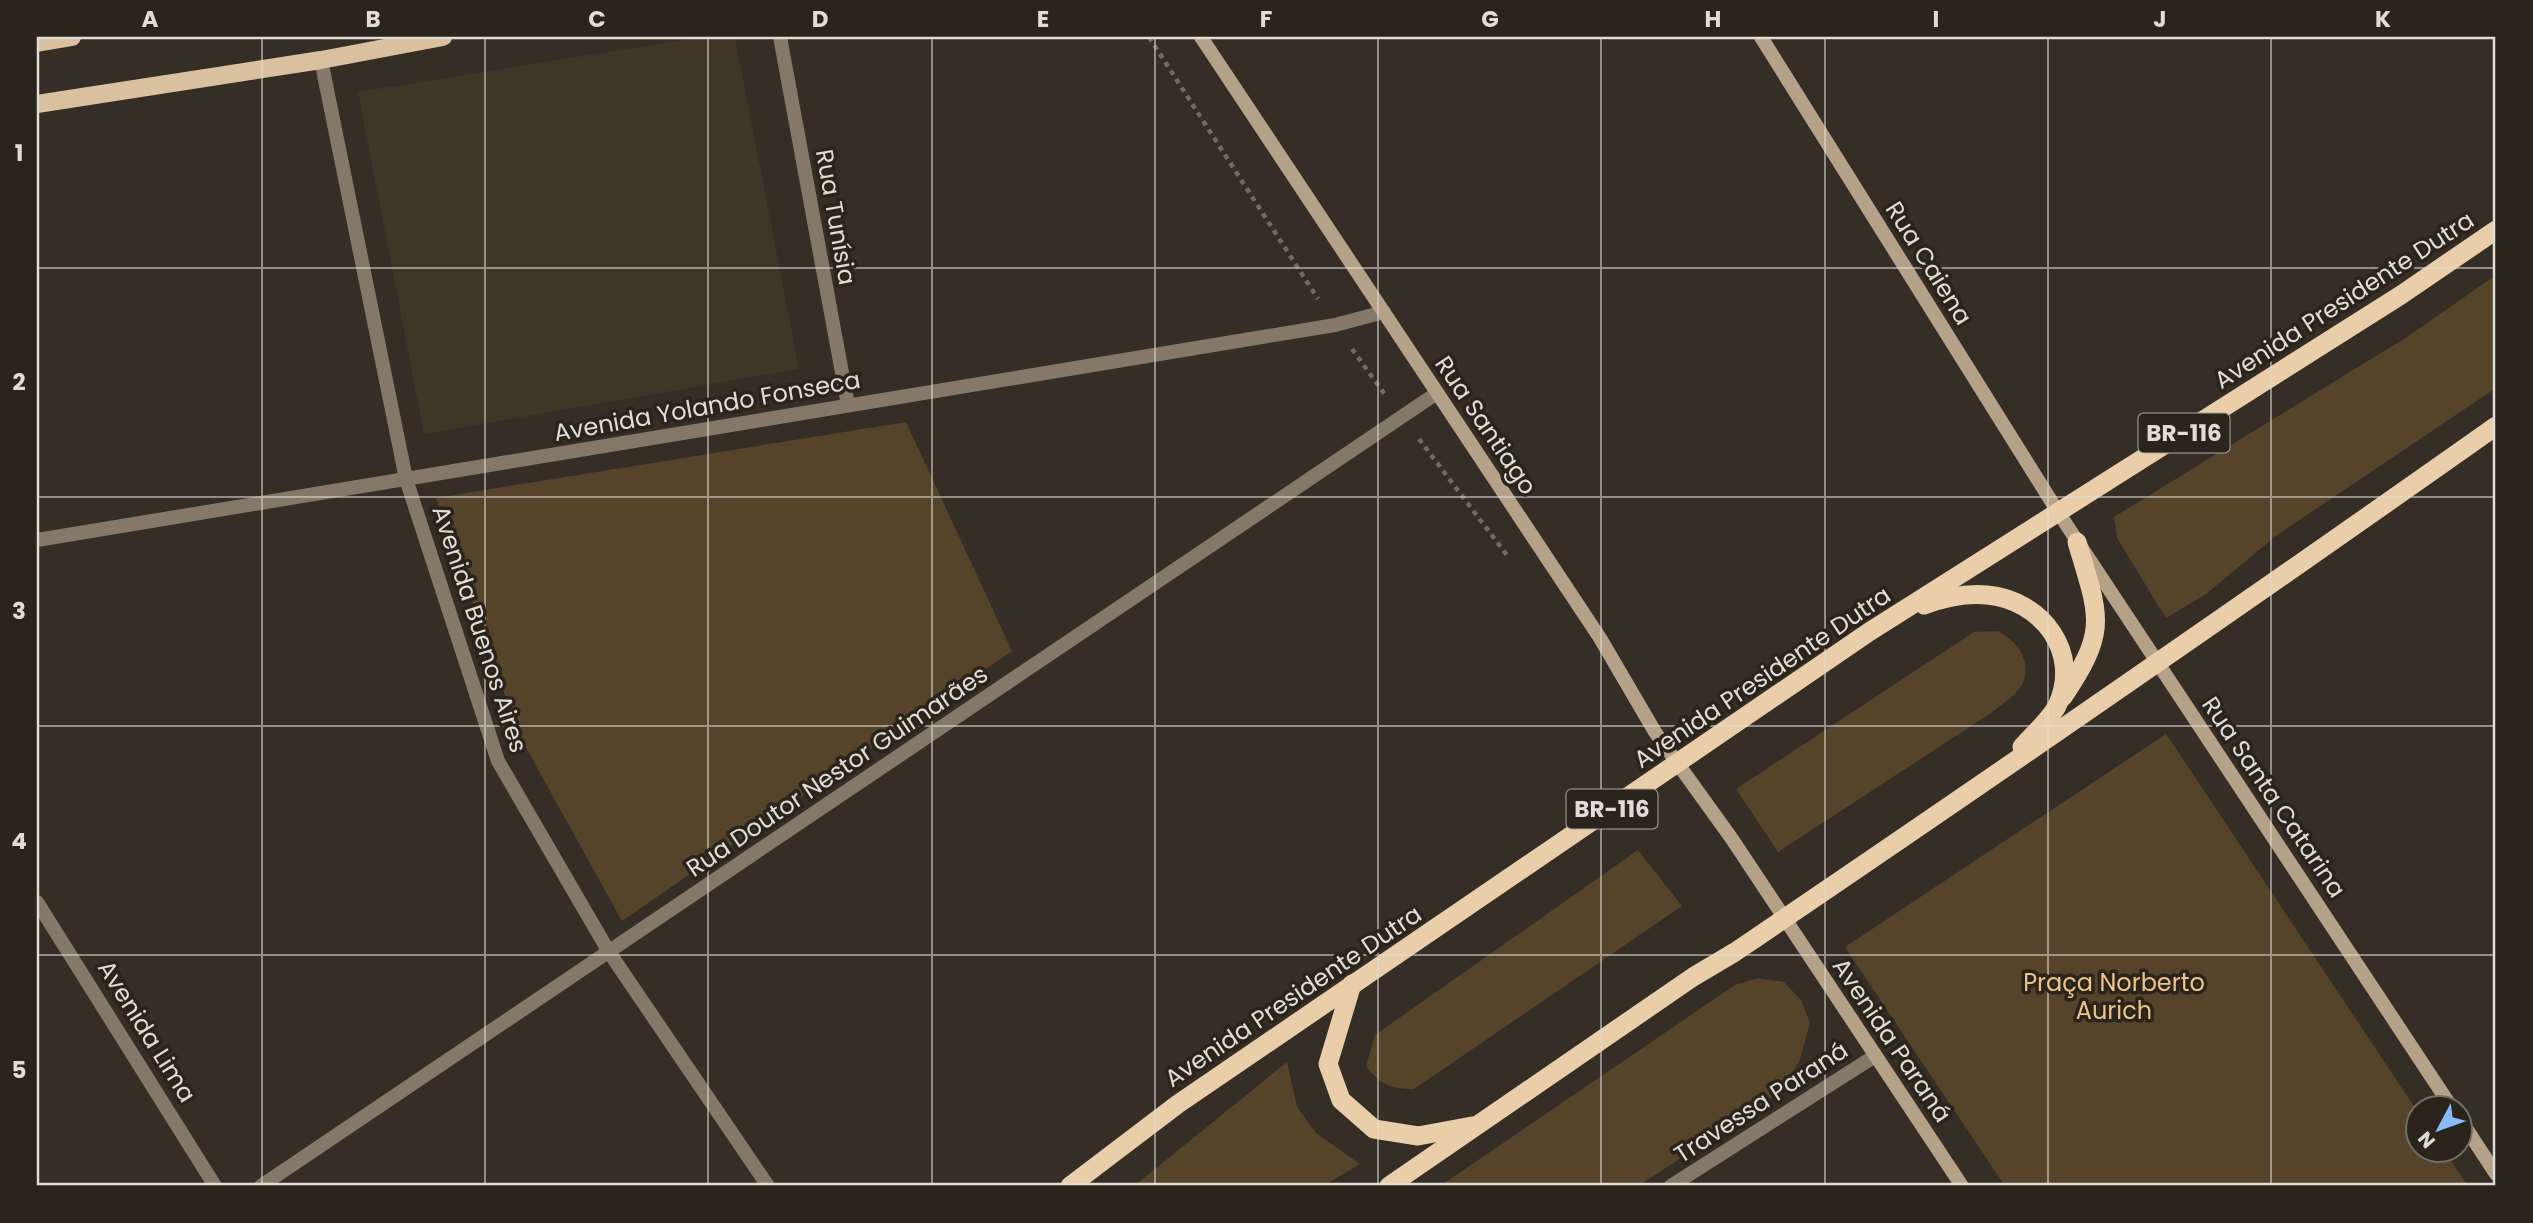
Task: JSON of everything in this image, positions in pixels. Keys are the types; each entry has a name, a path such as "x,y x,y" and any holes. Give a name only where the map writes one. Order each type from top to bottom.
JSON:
{"highway":[{"name":"Avenida Presidente Dutra","path":"1070,1186 1178,1104 1869,632 2401,295 2496,230"},
{"path":"1389,1186 2158,665 2496,426"},
{"path":"1979,784 2021,747 2056,707 2080,672 2095,639 2097,611 2077,542"},
{"path":"1869,632 1940,599 1987,595 2011,601 2047,622 2060,643 2065,663 2056,707"},
{"path":"1352,984 1328,1064 1341,1100 1374,1129 1418,1136 1480,1125"}],"main road":[{"path":"37,43 72,37"},
{"path":"37,104 321,60 443,37"},
{"name":"Rua Santiago","path":"1201,37 1600,638 1655,732 1732,839"},
{"name":"Rua Caiena","path":"1761,37 2058,512"},
{"name":"Rua Santa Catarina","path":"2058,512 2443,1094"},
{"name":"Avenida Paraná","path":"1732,839 1962,1186"},
{"path":"2474,1141 2496,1174"}],"street":[{"name":"Rua Tunísia","path":"780,37 848,405"},
{"name":"Avenida Buenos Aires","path":"321,60 406,480 498,761 609,952 768,1186"},
{"name":"Avenida Yolando Fonseca","path":"37,540 1335,325 1384,312"},
{"name":"Rua Doutor Nestor Guimarães","path":"261,1186 1437,393"},
{"name":"Avenida Lima","path":"37,902 215,1186"},
{"name":"Travessa Paraná","path":"1671,1186 1875,1056"}],"path":[{"path":"1149,37 1335,325 1511,561"}],"shaded area":[{"path":"701,37 735,37 799,369 424,434 358,92"}],"green space":[{"path":"2496,275 2496,388 2277,535 2206,594 2166,618 2117,538 2114,517 2407,337"},
{"path":"906,422 1012,651 622,921 519,735 436,498"},
{"path":"1998,631 2011,640 2021,652 2026,667 2021,687 1994,711 1778,852 1736,789 1974,632"},
{"name":"Praça Norberto Aurich","path":"2166,734 2406,1094 2404,1164 2453,1164 2468,1186 2005,1186 1845,947"},
{"path":"1638,850 1682,906 1414,1089 1387,1085 1366,1066 1375,1035"},
{"path":"1758,978 1784,982 1801,1000 1810,1023 1800,1059 1786,1086 1758,1108 1638,1186 1440,1186 1735,985"},
{"path":"1287,1062 1297,1107 1316,1133 1360,1164 1323,1186 1134,1186"}]}
